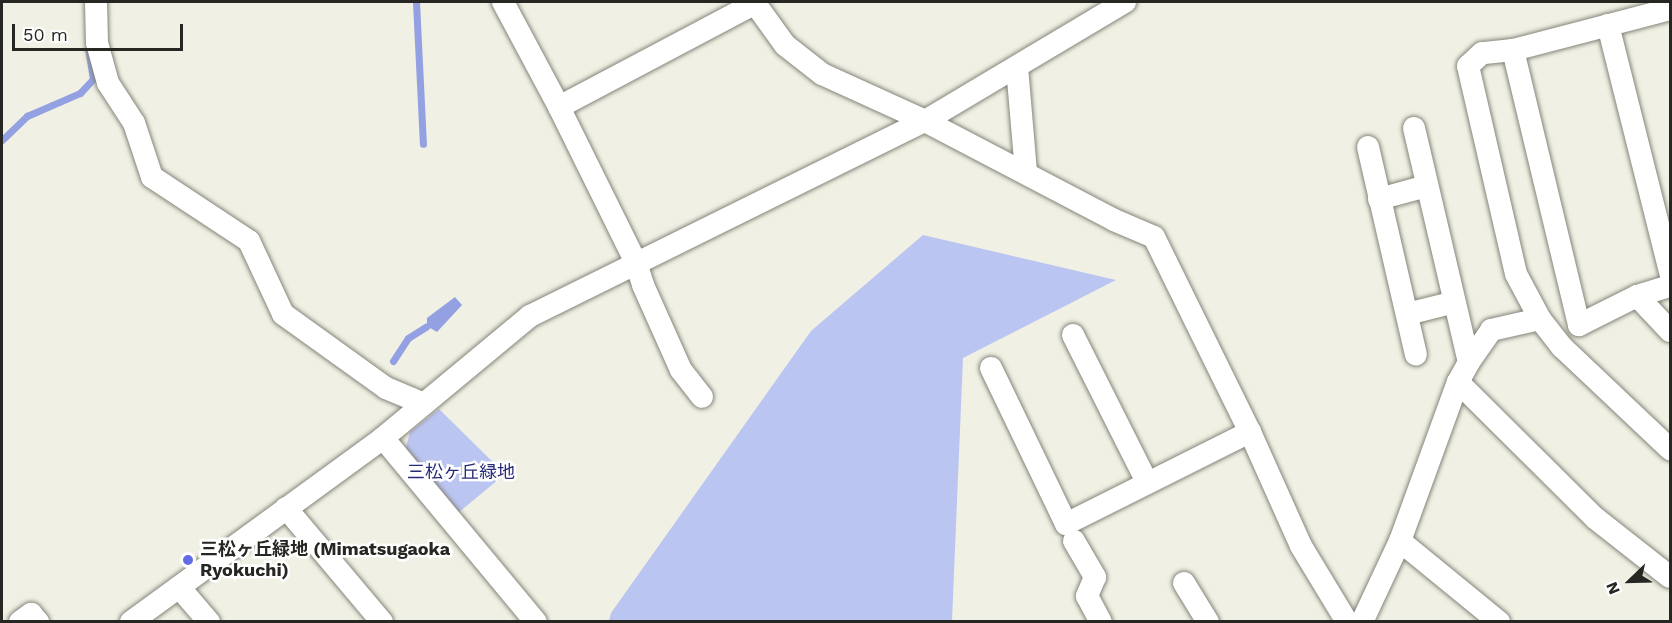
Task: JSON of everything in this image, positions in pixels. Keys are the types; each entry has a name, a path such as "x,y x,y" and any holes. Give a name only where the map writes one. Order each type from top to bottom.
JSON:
{"street":[{"path":"96,2 97,43 108,83 134,123 152,177 249,241 283,314 386,388 424,404"},
{"path":"503,2 559,107 636,263 643,285 681,370 702,397"},
{"path":"559,107 755,2 785,45 822,74 925,122 1114,220 1154,237 1250,432 1301,546 1347,621"},
{"path":"131,621 383,438 530,315 925,122 1125,2"},
{"path":"1671,9 1513,50 1482,53 1468,66 1516,274 1540,319 1562,346 1671,448"},
{"path":"1608,25 1671,272"},
{"path":"1513,50 1579,326"},
{"path":"1017,68 1026,173"},
{"path":"1414,128 1469,362"},
{"path":"1368,147 1416,355"},
{"path":"1379,200 1427,186"},
{"path":"1562,346 1579,326 1637,296 1671,286"},
{"path":"1637,296 1671,331"},
{"path":"1407,314 1455,302"},
{"path":"1362,621 1400,541 1458,382 1469,362 1491,330 1540,319"},
{"path":"1074,335 1147,482"},
{"path":"991,368 1066,524 1250,432"},
{"path":"1458,382 1595,518 1671,577"},
{"path":"383,438 536,621"},
{"path":"286,508 382,621"},
{"path":"1074,541 1095,577 1087,596 1101,621"},
{"path":"1400,541 1499,621"},
{"path":"1184,583 1208,621"},
{"path":"179,587 208,621"},
{"path":"20,621 31,614 38,621"}],"green space":[{"path":"923,235 1116,280 963,358 952,621 609,621 611,613 811,331"},
{"name":"三松ヶ丘緑地","path":"439,409 505,474 458,513 407,453 406,447 410,432"}],"shaded area":[{"path":"455,297 462,305 437,332 427,326 427,318"}],"waterway":[{"path":"416,2 423,144"},
{"path":"2,140 27,116 80,93 93,79 88,49"},
{"path":"393,361 408,338 427,326"}],"place":[{"name":"三松ヶ丘緑地 (Mimatsugaoka Ryokuchi)","path":"188,560"}]}
